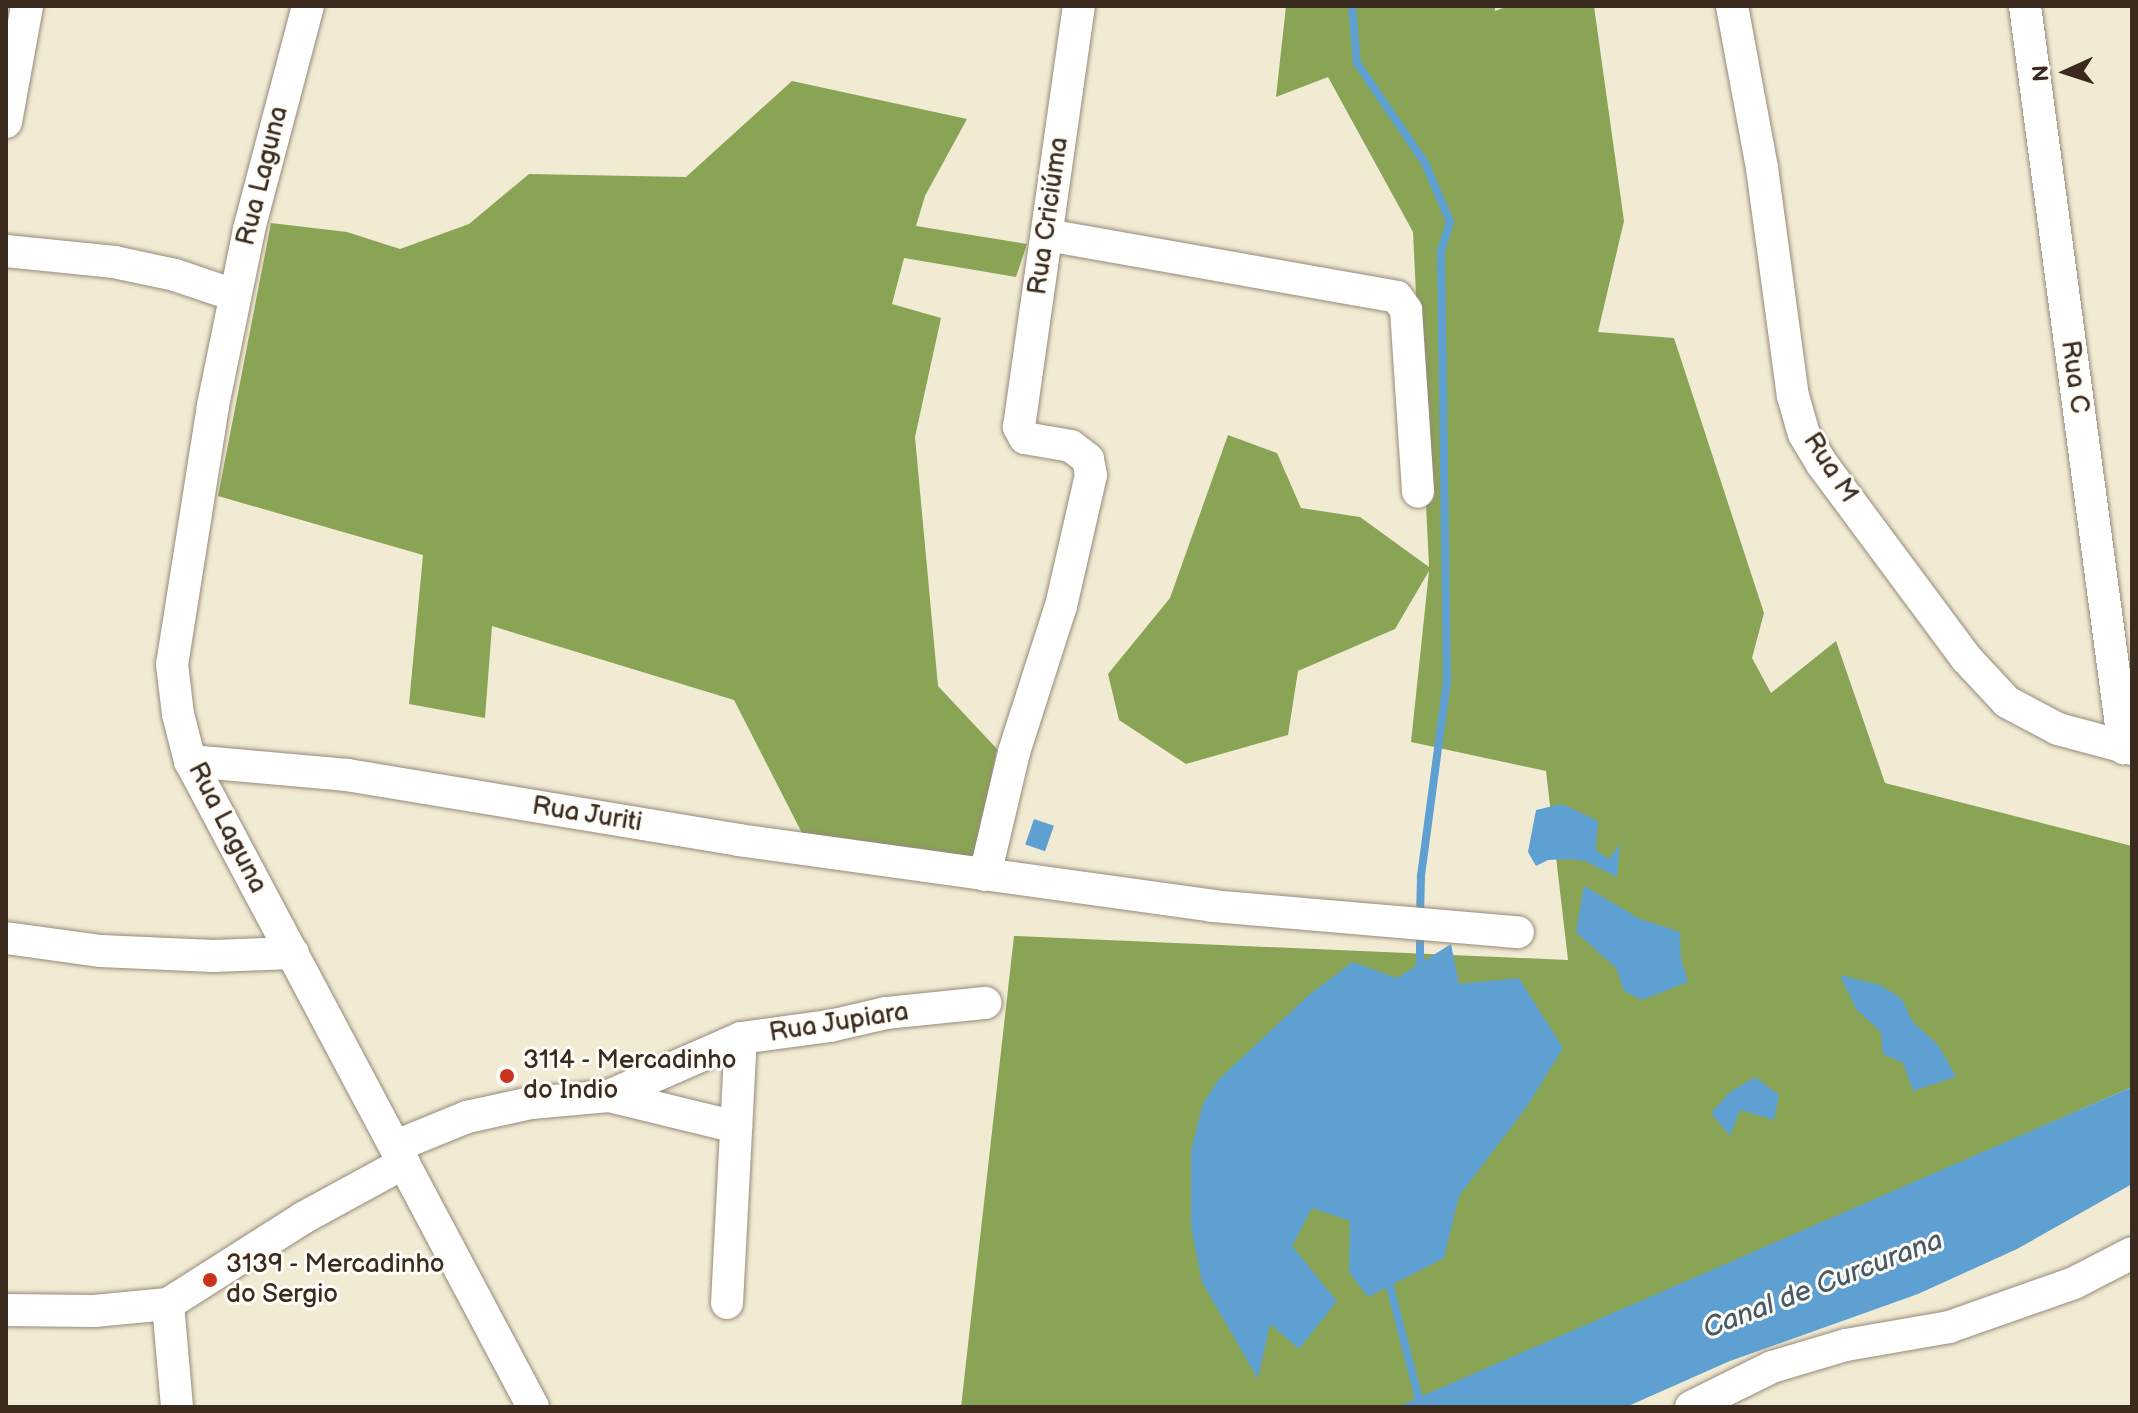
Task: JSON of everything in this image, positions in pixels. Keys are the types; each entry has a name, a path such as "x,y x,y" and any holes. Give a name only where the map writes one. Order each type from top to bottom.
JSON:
{"street":[{"path":"6,122 27,6"},
{"name":"Rua Laguna","path":"308,6 234,295 172,664 178,714 190,761 533,1407"},
{"name":"Rua Criciúma","path":"985,875 1014,752 1061,606 1091,475 1088,459 1071,446 1025,438 1019,427 1079,6"},
{"name":"Rua M","path":"1732,6 1762,168 1793,396 1804,434 1822,464 1966,658 2007,702 2058,729 2128,748"},
{"name":"Rua C","path":"2025,6 2128,748"},
{"path":"1047,235 1397,297 1406,310 1418,492"},
{"path":"6,251 114,262 175,275 234,295"},
{"name":"Rua Juriti","path":"190,761 347,775 445,794 1212,906 1454,924 1518,932"},
{"path":"6,938 101,951 213,956 293,953"},
{"name":"Rua Jupiara","path":"6,1310 94,1311 168,1304 400,1154 467,1117 531,1103 609,1096 741,1038 799,1032 886,1013 985,1003"},
{"path":"727,1303 741,1038"},
{"name":"Rua Jupiara","path":"609,1096 736,1127"},
{"path":"1691,1407 1772,1367 1846,1345 1949,1327 2074,1283 2130,1259"},
{"path":"168,1304 177,1407"}],"green space":[{"path":"1286,6 1495,6 1495,11 1508,6 1594,6 1624,221 1598,332 1674,338 1764,613 1752,658 1771,693 1836,641 1885,783 2132,846 2132,1087 1405,1407 961,1407 1014,936 1568,960 1546,771 1411,742 1429,571 1395,629 1298,671 1288,735 1186,764 1119,720 1108,674 1170,598 1228,435 1277,453 1301,508 1360,517 1429,567 1413,232 1328,77 1276,97"},
{"path":"792,81 967,119 925,196 916,226 1027,244 1016,277 904,258 892,304 941,318 915,437 938,686 997,749 974,859 803,835 734,700 492,626 485,718 409,704 423,555 218,496 271,223 347,232 400,249 469,224 529,174 686,177"}],"water":[{"path":"1562,804 1598,821 1596,850 1609,859 1620,844 1617,877 1585,861 1548,860 1536,866 1528,852 1536,810"},
{"path":"1034,819 1054,826 1045,851 1025,845"},
{"path":"1584,886 1640,919 1680,932 1681,959 1688,982 1642,1000 1624,991 1616,968 1576,932"},
{"path":"1451,944 1459,984 1519,978 1563,1048 1528,1105 1459,1196 1444,1258 1368,1297 1349,1272 1350,1221 1312,1208 1292,1246 1337,1301 1299,1349 1270,1324 1258,1379 1202,1282 1191,1227 1191,1151 1203,1104 1219,1079 1310,994 1353,962 1397,978"},
{"path":"1840,975 1880,985 1902,999 1912,1021 1939,1046 1956,1077 1913,1091 1903,1063 1883,1054 1881,1032 1856,1009"},
{"path":"1755,1077 1779,1095 1774,1120 1740,1110 1730,1136 1711,1113 1730,1092"},
{"name":"Canal de Curcurana","path":"2132,1087 2132,1184 2017,1249 1918,1294 1730,1361 1626,1407 1397,1407"}],"waterway":[{"path":"1352,6 1357,63 1425,163 1450,222 1441,252 1447,681 1421,876 1420,916"},
{"path":"1420,929 1420,972"},
{"path":"1388,1279 1421,1407"}],"place":[{"name":"3114 - Mercadinho do Indio","path":"507,1076"},
{"name":"3139 - Mercadinho do Sergio","path":"210,1280"}]}
